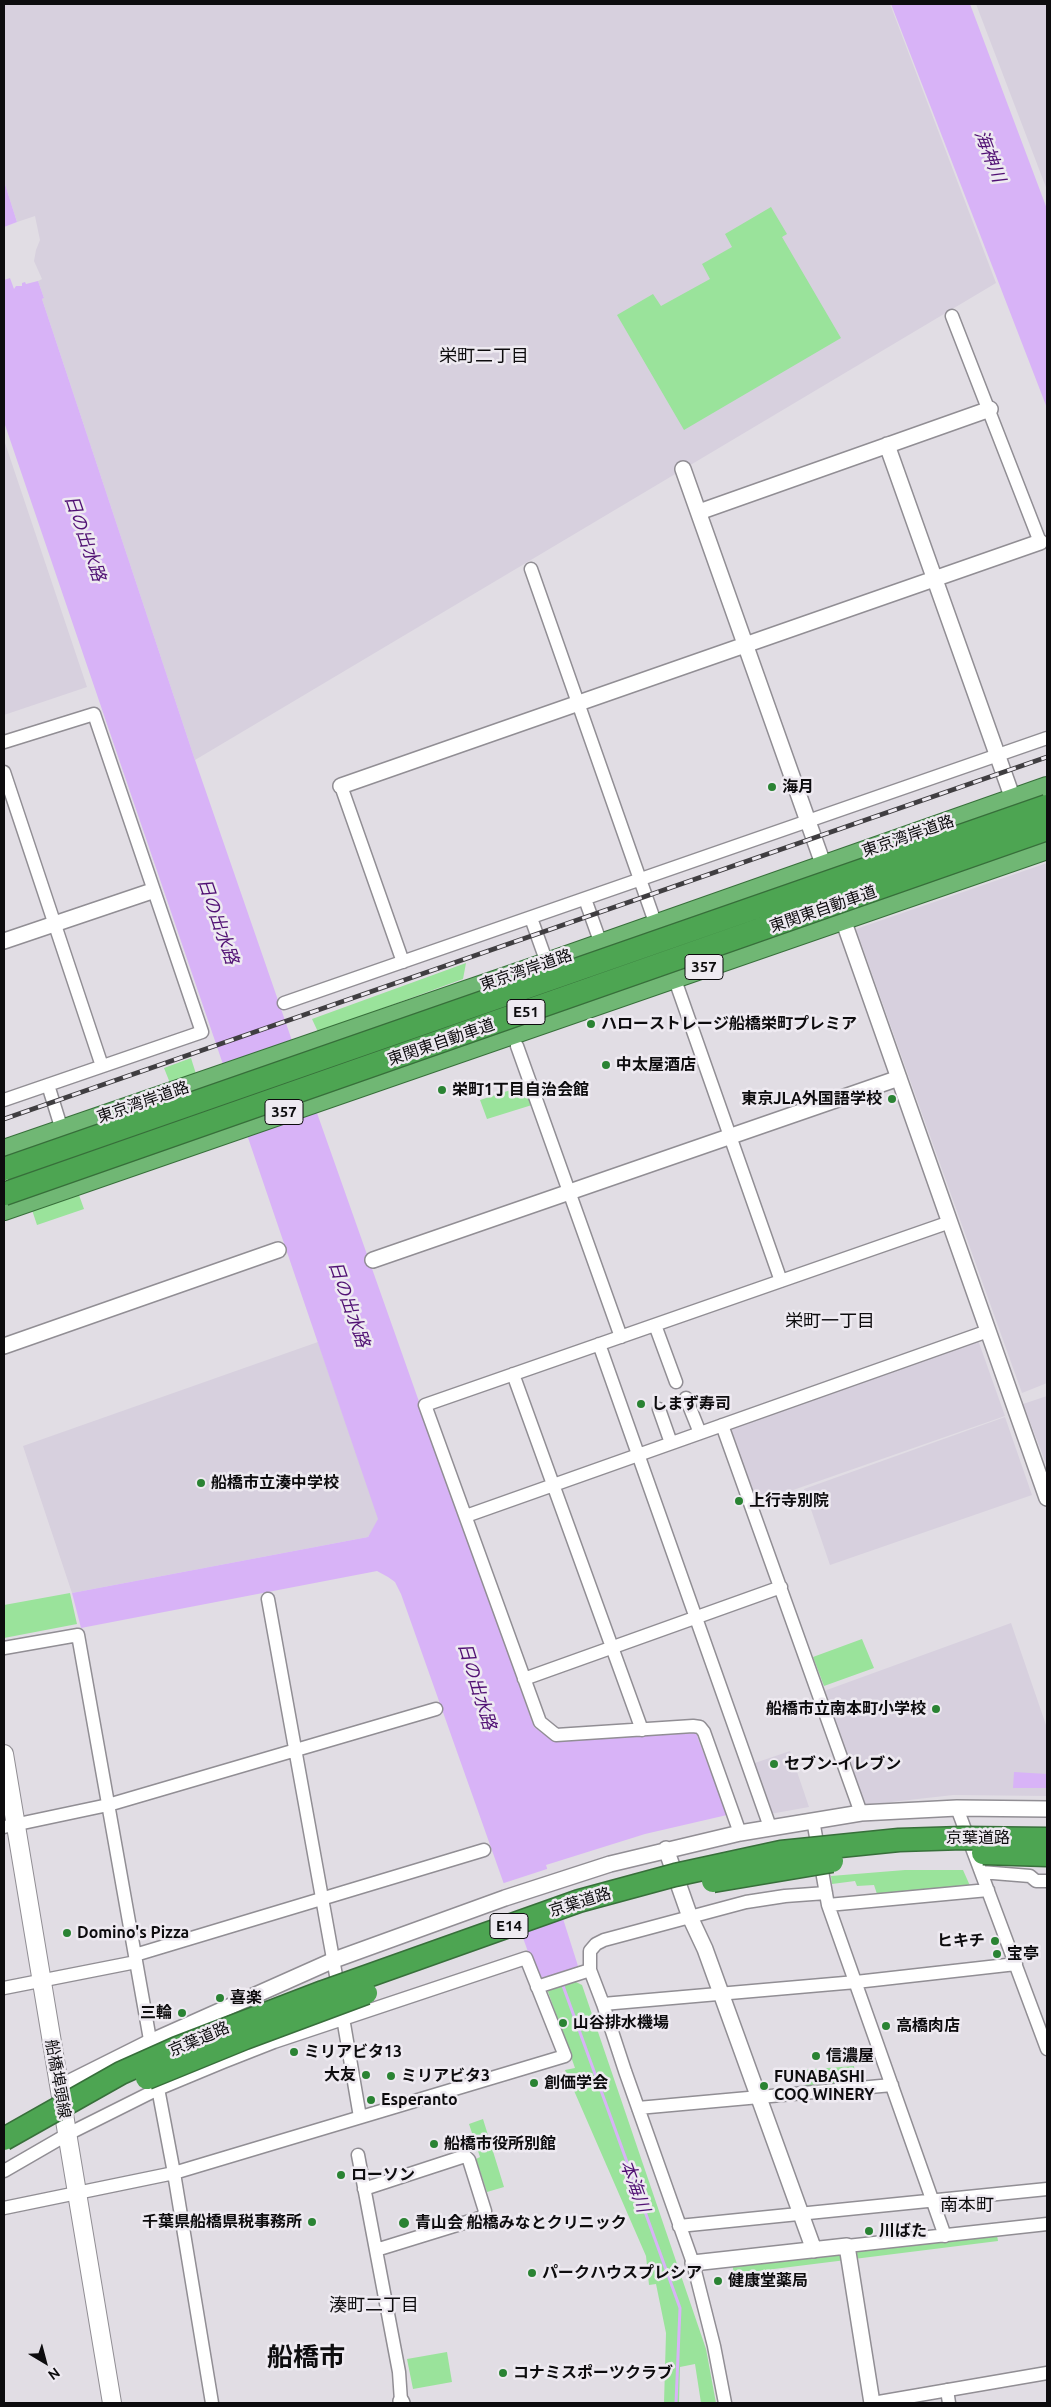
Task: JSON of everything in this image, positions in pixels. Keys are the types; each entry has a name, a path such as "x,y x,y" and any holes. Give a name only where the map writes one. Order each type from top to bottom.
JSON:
{"highway":[{"name":"東京湾岸道路","path":"4,1150 547,963 1047,787"},
{"name":"東関東自動車道","path":"4,1168 1047,806"},
{"name":"東関東自動車道","path":"4,1194 1047,830"},
{"path":"824,866 845,881 856,881 952,848 960,851 968,861 1002,855 1020,858"},
{"name":"357","path":"4,1210 1047,849"},
{"path":"677,917 684,920 745,902 769,916 815,899 821,899 830,904 843,919"},
{"name":"京葉道路","path":"4,2139 121,2074 177,2048 323,1992 579,1901 692,1870 781,1852 899,1840 963,1838 1047,1839"},
{"name":"京葉道路","path":"4,2154 122,2090 160,2072 355,1997 584,1915 722,1878 828,1861 963,1852 1047,1855"}],"main road":[{"name":"船橋埠頭線","path":"4,1754 10,1826 42,1981 112,2403"}],"street":[{"path":"403,962 341,786 1040,542 990,409 952,316"},
{"path":"698,512 990,409"},
{"path":"887,445 933,580 1012,799"},
{"path":"683,469 747,645 1047,1498"},
{"path":"531,569 656,925"},
{"path":"4,742 94,714 152,891 202,1032 4,1100"},
{"path":"284,1003 1047,738"},
{"path":"4,772 102,1066"},
{"path":"4,941 152,891"},
{"path":"585,899 601,944"},
{"path":"531,918 547,963"},
{"path":"674,977 781,1281"},
{"path":"518,1046 568,1192 621,1336"},
{"path":"373,1260 899,1078"},
{"path":"48,1085 62,1130"},
{"path":"740,1833 704,1732 700,1728 693,1726 556,1735 540,1722 425,1405 950,1222"},
{"path":"4,1346 278,1250"},
{"path":"654,1325 676,1382"},
{"path":"466,1516 988,1331"},
{"path":"599,1344 770,1827"},
{"path":"513,1374 642,1730"},
{"path":"686,1398 700,1432"},
{"path":"659,1409 671,1443"},
{"path":"722,1425 861,1813"},
{"path":"524,1679 781,1588"},
{"path":"268,1599 334,1960 360,2117"},
{"path":"4,1648 78,1635 174,2172 212,2403"},
{"path":"10,1826 108,1805 436,1709"},
{"path":"957,1808 1047,2049"},
{"path":"60,2087 150,2042 334,1960 556,1880 666,1849 770,1827 861,1813 957,1808 1047,1810"},
{"path":"813,1820 827,1899 945,2236"},
{"path":"666,1849 690,1917 705,1949 814,2250"},
{"path":"4,1988 42,1981 135,1958 484,1850"},
{"path":"981,1872 1030,1876 1036,1881 1047,1881"},
{"path":"725,2403 714,2346 692,2264 590,1970 590,1951 596,1944 604,1940 746,1902 785,1896 827,1899 988,1890"},
{"path":"4,2171 68,2134 158,2089 274,2042 526,1958 565,2056 174,2172 4,2208"},
{"path":"603,2004 720,1992 856,1982 1016,1964"},
{"path":"537,1987 590,1970"},
{"path":"638,2108 892,2084"},
{"path":"358,2155 399,2372 402,2402"},
{"path":"364,2189 465,2156 469,2160 485,2211 483,2217 376,2250"},
{"path":"679,2226 1047,2188"},
{"path":"692,2264 1047,2224"},
{"path":"848,2246 873,2403 948,2397 1047,2373"}],"shaded area":[{"path":"4,4 890,4 996,283 195,760 42,299 44,298 38,281 42,279 34,261 40,240 35,216 17,222 4,181"},
{"path":"976,4 1047,4 1047,190"},
{"path":"4,440 87,687 4,715"},
{"path":"1047,863 1047,1383 1022,1393 856,929"},
{"path":"978,1340 1005,1416 756,1503 730,1428"},
{"name":"船橋市立湊中学校","path":"318,1342 379,1519 368,1537 72,1593 23,1446"},
{"path":"1047,1396 1047,1466 1023,1404"},
{"path":"1005,1417 1032,1495 830,1565 804,1489"},
{"name":"船橋市立南本町小学校","path":"1011,1623 1047,1728 1047,1796 953,1795 865,1805 824,1691"},
{"path":"790,1751 809,1807 770,1814 752,1764"}],"green space":[{"path":"771,207 787,234 782,237 841,338 684,430 617,315 653,294 661,306 710,279 702,264 732,247 725,234"},
{"path":"466,963 463,979 318,1032 312,1019"},
{"path":"191,1058 196,1074 170,1083 164,1068"},
{"path":"526,1085 532,1105 487,1119 480,1100"},
{"path":"79,1195 84,1209 37,1225 32,1210"},
{"path":"70,1593 77,1624 4,1638 4,1605"},
{"path":"862,1639 874,1668 824,1686 813,1657"},
{"path":"905,1870 963,1870 971,1888 878,1897 874,1885 857,1886 855,1881 832,1884 831,1876"},
{"path":"574,1981 582,1985 706,2349 716,2403 701,2403 695,2364 680,2367 679,2403 664,2403 666,2333 656,2284 649,2285 646,2256 565,2070 575,2068 547,1989"},
{"path":"854,2066 855,2083 806,2086 801,2070"},
{"path":"483,2119 504,2187 487,2192 476,2159 480,2157 469,2124"},
{"path":"997,2235 998,2241 734,2274 732,2263"},
{"path":"447,2352 452,2382 413,2389 407,2359"}],"water":[{"name":"海神川","path":"891,4 970,4 1047,209 1047,408"},
{"path":"4,181 17,222 4,227"},
{"name":"日の出水路","path":"10,278 14,289 16,286 22,286 22,283 25,282 26,284 38,281 44,298 42,299 195,760 317,1113 534,1727 554,1741 696,1733 727,1815 645,1834 546,1865 578,1966 538,1980 401,1594 395,1582 377,1571 81,1628 72,1593 368,1537 378,1519 4,422 4,280"},
{"path":"1014,1772 1047,1774 1047,1788 1013,1788"}],"pier":[{"path":"550,1868 559,1898 512,1913 501,1884"}],"waterway":[{"name":"本海川","path":"562,1983 680,2308 676,2403"}],"railway":[{"path":"4,1119 1047,757"}],"place":[{"name":"海月","path":"772,787"},
{"name":"ハローストレージ船橋栄町プレミア","path":"591,1024"},
{"name":"中太屋酒店","path":"606,1065"},
{"name":"栄町1丁目自治会館","path":"442,1090"},
{"name":"東京JLA外国語学校","path":"892,1099"},
{"name":"しまず寿司","path":"641,1404"},
{"name":"船橋市立湊中学校","path":"201,1483"},
{"name":"上行寺別院","path":"739,1501"},
{"name":"船橋市立南本町小学校","path":"936,1709"},
{"name":"セブン-イレブン","path":"774,1764"},
{"name":"Domino's Pizza","path":"67,1933"},
{"name":"ヒキチ","path":"995,1941"},
{"name":"宝亭","path":"997,1954"},
{"name":"喜楽","path":"220,1998"},
{"name":"三輪","path":"182,2013"},
{"name":"山谷排水機場","path":"563,2023"},
{"name":"高橋肉店","path":"886,2026"},
{"name":"ミリアビタ13","path":"294,2052"},
{"name":"信濃屋","path":"816,2056"},
{"name":"大友","path":"366,2075"},
{"name":"ミリアビタ3","path":"391,2076"},
{"name":"創価学会","path":"534,2083"},
{"name":"FUNABASHI COQ WINERY","path":"764,2086"},
{"name":"Esperanto","path":"371,2100"},
{"name":"船橋市役所別館","path":"434,2144"},
{"name":"ローソン","path":"341,2175"},
{"name":"千葉県船橋県税事務所","path":"312,2222"},
{"name":"青山会 船橋みなとクリニック","path":"404,2223"},
{"name":"川ばた","path":"869,2231"},
{"name":"パークハウスプレシア","path":"532,2273"},
{"name":"健康堂薬局","path":"718,2281"},
{"name":"コナミスポーツクラブ","path":"503,2373"}],"district":[{"name":"栄町二丁目","path":"484,356"},
{"name":"栄町一丁目","path":"830,1321"},
{"name":"南本町","path":"967,2205"},
{"name":"湊町二丁目","path":"374,2305"},
{"name":"船橋市","path":"306,2357"}]}
